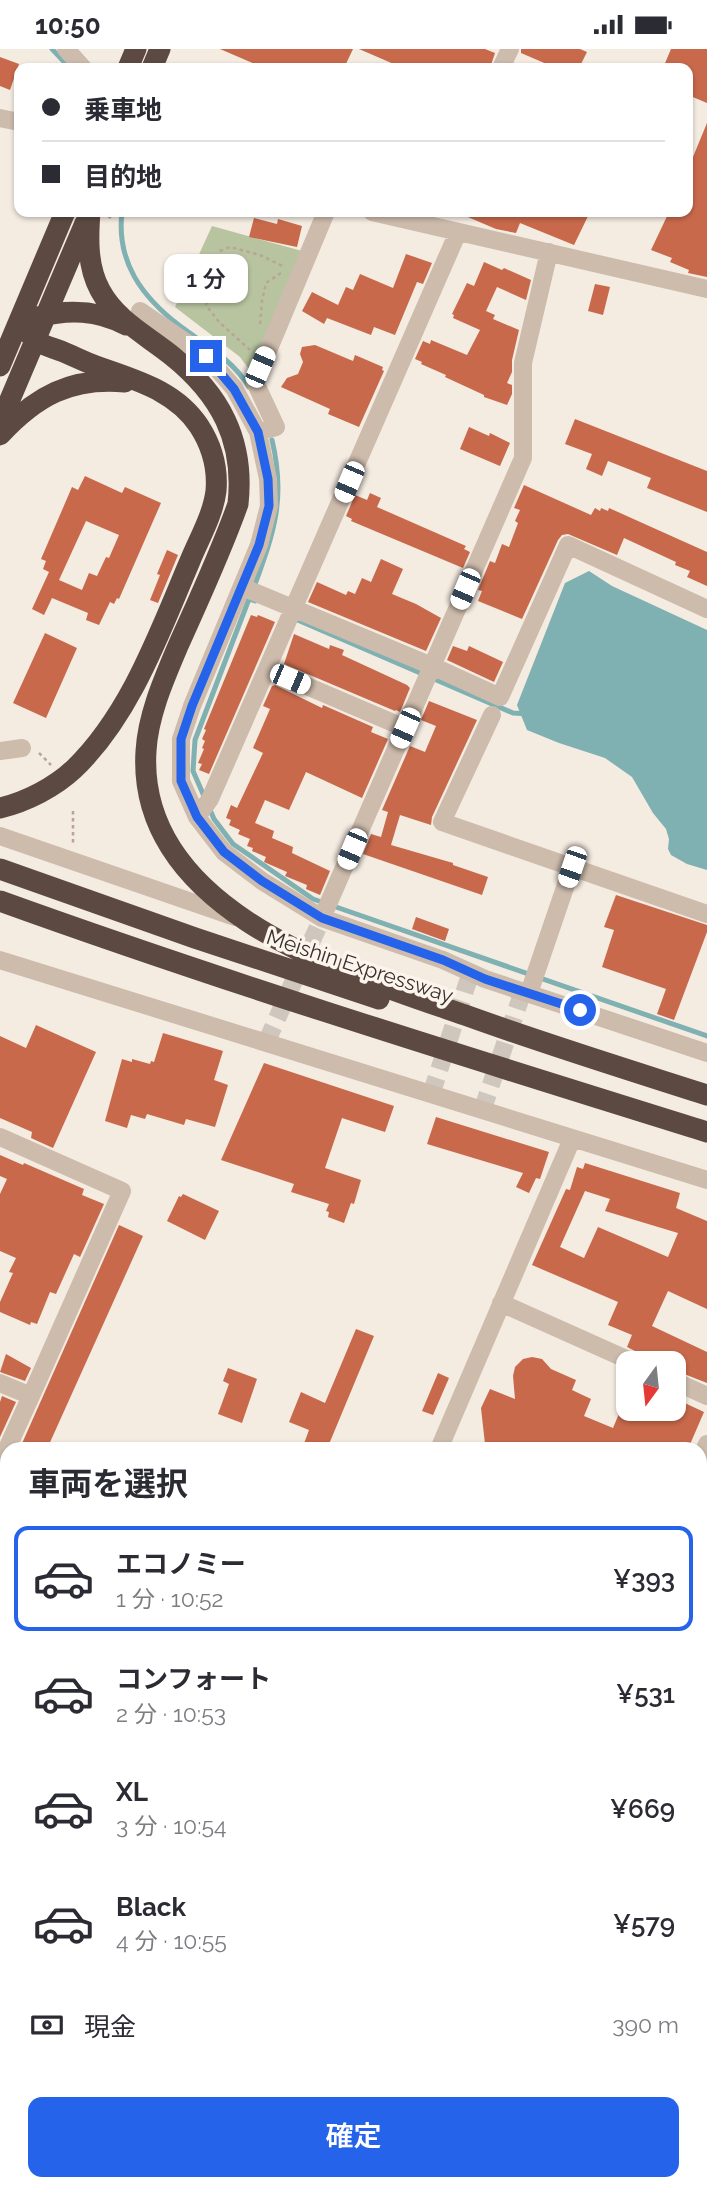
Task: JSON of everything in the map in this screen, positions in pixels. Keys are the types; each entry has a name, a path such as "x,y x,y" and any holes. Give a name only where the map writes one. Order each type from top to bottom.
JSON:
{"highway":[{"path":"0,366 63,217"},
{"path":"0,423 88,217"},
{"path":"90,217 89,250 92,270 99,288 115,310 191,372 209,392 232,436 239,459 238,504 231,525 170,664 149,725 145,774 158,825 169,847 229,908 257,927 317,960 419,999 707,1095"},
{"path":"19,321 70,311 99,314 139,332"},
{"path":"0,808 32,797 73,770 113,721 147,657 208,516 217,478 215,460 208,443 198,425 174,399 36,341 19,321"},
{"path":"0,435 33,404 70,386 108,381 158,390"},
{"name":"Meishin Expressway","path":"0,869 195,938 707,1103"},
{"path":"0,901 390,1033 707,1132"},
{"path":"0,908 95,935"}],"street":[{"path":"65,49 78,63"},
{"path":"258,432 276,427 255,381 324,217"},
{"path":"418,217 436,219 458,232 707,289"},
{"path":"203,808 267,669 458,232"},
{"path":"326,909 523,458 523,363 549,252"},
{"path":"140,311 206,356 234,389 258,432 268,479 269,506 249,589 192,706 181,739 181,781 203,808 224,852 262,881 485,979 533,982 707,1053"},
{"path":"249,589 291,614 429,673 500,697 568,545 707,609"},
{"path":"267,669 405,728"},
{"path":"492,715 442,822 707,914"},
{"path":"0,751 22,748"},
{"path":"0,836 210,908 257,927"},
{"path":"533,982 572,867"},
{"path":"0,960 707,1180"},
{"path":"0,1137 122,1191 10,1442"},
{"path":"442,1442 572,1139"},
{"path":"501,1303 616,1354"},
{"path":"0,1383 31,1396"},
{"path":"686,1386 707,1396"}],"path":[{"path":"250,350 219,322 206,305 215,282 220,251 230,247 260,255 289,269"},
{"path":"22,748 38,752 54,768"},
{"path":"72,811 73,853"}],"green space":[{"path":"212,226 302,251 251,372 240,357 175,307"}],"water":[{"path":"589,571 612,586 707,630 707,870 687,864 671,855 666,829 653,813 632,777 605,758 527,730 517,705 565,583"}],"building":[{"path":"220,49 353,49 346,63 252,63"},
{"path":"359,49 485,49 495,53 492,63 391,63"},
{"path":"521,49 580,49 587,52 582,63 544,63 521,53"},
{"path":"671,49 707,49 707,103 693,97 693,63 665,63"},
{"path":"0,57 16,63 14,63 14,78 10,90 0,86"},
{"path":"707,123 707,277 688,273 689,270 670,262 672,258 651,250 667,217 693,217 693,157"},
{"path":"468,217 588,217 574,245 520,223 516,233 496,229"},
{"path":"254,218 277,224 278,219 302,226 297,247 249,237"},
{"path":"406,254 432,263 423,284 417,282 395,335 374,327 371,335 327,318 324,324 302,311 312,292 338,305 346,287 353,290 360,274 393,288"},
{"path":"484,262 531,280 526,300 497,287 486,311 495,315 493,319 519,330 512,372 507,383 512,385 512,394 507,405 484,397 415,359 423,341 430,344 431,340 467,355 480,330 453,318 452,314 467,283 474,286"},
{"path":"595,284 610,287 603,315 588,311"},
{"path":"315,345 353,361 355,355 383,367 384,371 359,427 328,414 330,409 281,387 287,378 298,374 303,362 300,354 302,347"},
{"path":"575,419 707,471 707,512 647,488 651,478 608,461 602,476 586,469 592,454 565,444"},
{"path":"469,427 510,443 500,466 460,449"},
{"path":"85,476 122,493 125,487 161,503 119,599 117,598 114,604 110,602 99,625 86,620 88,613 52,598 44,615 32,609 49,572 43,569 46,561 41,559 72,487 78,490","holes":["86,521 119,535 97,576 89,573 82,590 59,580"]},
{"path":"524,485 591,515 595,508 608,511 609,508 707,552 707,586 687,577 690,571 675,565 676,562 624,538 617,555 568,534 562,535 558,540 522,619 478,601 482,591 478,590 490,561 495,563 502,544 509,547 520,510 514,508"},
{"path":"370,493 381,498 377,507 466,546 464,549 470,552 463,568 351,521 352,519 346,516 355,495 367,500"},
{"path":"167,550 178,555 158,603 150,600"},
{"path":"381,559 403,569 392,594 441,618 426,651 308,602 317,582 346,595 348,591 355,594 362,578 371,582"},
{"path":"251,615 275,622 209,774 199,770 202,764 198,763 204,749 204,729"},
{"path":"45,633 77,648 46,718 13,703"},
{"path":"294,634 329,649 330,645 344,650 342,655 407,685 410,688 400,712 284,664"},
{"path":"453,646 467,651 469,646 503,662 494,682 447,660"},
{"path":"275,685 322,708 323,705 373,727 371,732 388,739 362,798 306,772 289,810 265,800 255,823 274,831 272,838 293,847 292,853 330,871 320,895 306,889 307,885 285,876 287,872 264,862 266,857 252,851 253,848 247,846 250,839 238,834 240,830 229,825 231,820 226,818 231,805 237,808 263,753 253,748 270,709 263,706 272,686"},
{"path":"429,701 477,720 432,817 431,825 400,815 391,845 453,863 488,877 482,895 363,854 371,834 381,837 388,812 382,810 410,746 425,752 436,726 421,720"},
{"path":"616,895 707,925 707,932 674,1020 657,1014 666,989 602,967 614,930 604,927"},
{"path":"416,917 449,929 445,941 412,929"},
{"path":"36,1025 96,1052 53,1148 31,1138 32,1132 0,1118 0,1036 26,1048"},
{"path":"163,1033 223,1051 214,1080 228,1085 215,1127 186,1119 184,1125 147,1114 145,1119 131,1115 127,1128 105,1121 122,1059 150,1064 151,1061 154,1062"},
{"path":"264,1063 394,1106 385,1132 342,1118 325,1168 361,1180 354,1204 351,1203 344,1223 328,1217 329,1212 326,1211 329,1204 291,1192 294,1184 221,1160"},
{"path":"436,1117 549,1152 540,1179 536,1178 529,1193 516,1187 523,1173 427,1144"},
{"path":"0,1155 84,1189 82,1195 104,1204 80,1257 74,1254 56,1294 50,1292 37,1324 31,1322 30,1325 0,1312 0,1302 13,1273 9,1272 16,1258 0,1251 0,1194 7,1179 0,1176"},
{"path":"585,1163 680,1193 676,1208 707,1221 707,1309 668,1291 652,1326 707,1352 707,1383 686,1375 686,1351 635,1351 627,1347 632,1335 608,1325 618,1302 532,1265 566,1189 570,1190 577,1167 583,1169","holes":["585,1191 610,1199 605,1211 678,1233 668,1257 598,1227 584,1258 560,1247"]},
{"path":"183,1194 219,1211 205,1240 167,1221 179,1196"},
{"path":"119,1225 143,1236 50,1442 23,1442"},
{"path":"356,1329 374,1336 330,1442 305,1442 309,1430 289,1422 301,1392 325,1403"},
{"path":"6,1354 31,1368 25,1381 0,1372"},
{"path":"523,1359 542,1359 551,1369 576,1380 572,1390 591,1399 584,1416 613,1428 616,1421 686,1421 686,1404 704,1412 691,1442 485,1442 481,1408 490,1389 515,1399 515,1367"},
{"path":"228,1368 257,1379 242,1423 218,1414 229,1384 223,1381"},
{"path":"438,1373 449,1378 433,1415 422,1411"},
{"path":"2,1396 16,1402 0,1437 0,1402"}],"waterway":[{"path":"52,49 65,63"},
{"path":"122,217 123,247 134,277 143,290 166,315 235,369 249,387"},
{"path":"254,587 276,515 278,480 272,440"},
{"path":"255,601 249,599 195,740 193,771 214,819 233,844 313,899 707,1036"},
{"path":"293,618 513,713 529,714"}],"tunnel":[{"path":"266,1043 322,918"},
{"path":"431,1095 471,972"},
{"path":"482,1111 523,991"}],"route":[{"path":"206,356 234,389 258,432 268,479 269,506 259,545 192,706 181,739 181,781 197,817 224,852 262,881 322,918 443,960 485,979 580,1010"}]}
